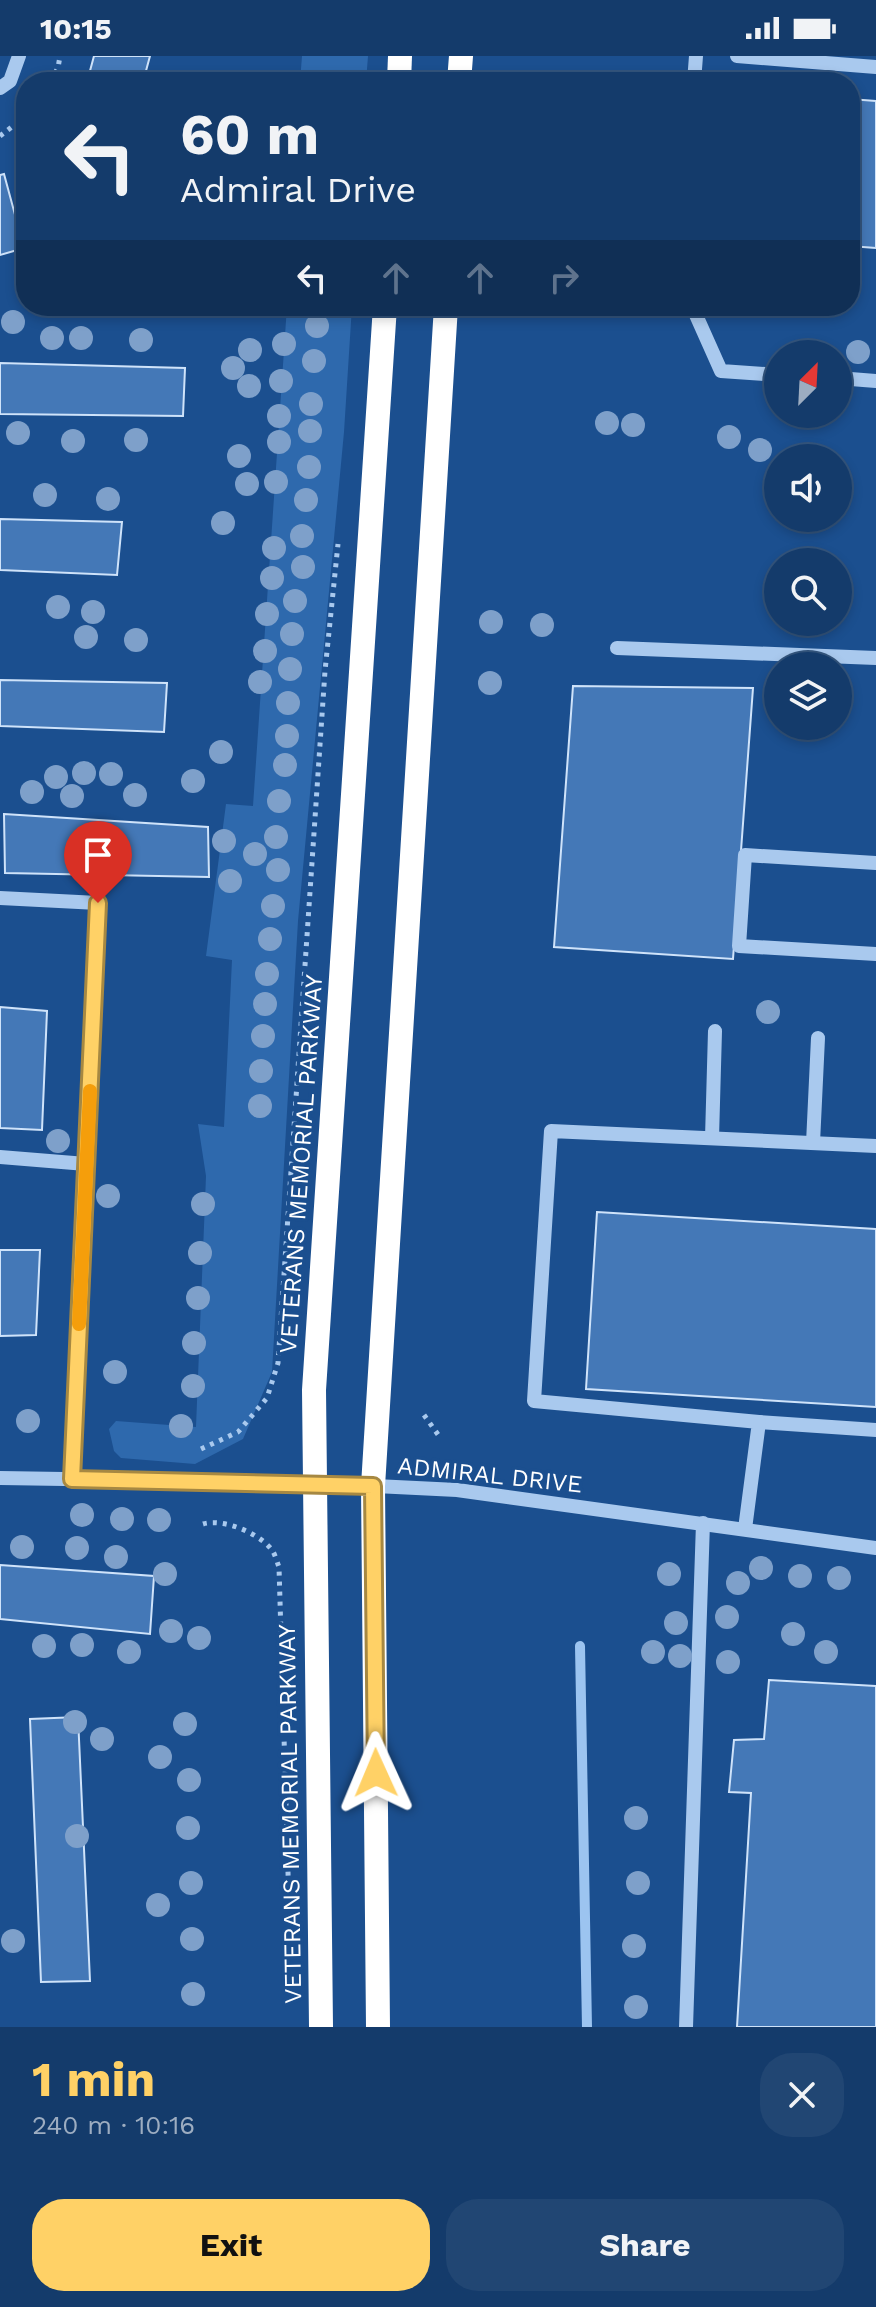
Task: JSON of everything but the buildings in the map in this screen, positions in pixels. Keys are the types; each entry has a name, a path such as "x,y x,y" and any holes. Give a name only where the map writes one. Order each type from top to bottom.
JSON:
{"highway":[{"name":"VETERANS MEMORIAL PARKWAY","path":"321,2027 314,1390 384,316"},
{"path":"378,2027 373,1486 445,316"}],"street":[{"path":"0,88 10,81 19,56"},
{"path":"737,56 876,67"},
{"path":"696,316 721,371 764,374"},
{"path":"852,379 876,381"},
{"path":"617,648 876,658"},
{"path":"876,863 745,855 739,946 876,954"},
{"path":"0,898 98,903 72,1479"},
{"path":"712,1138 715,1031"},
{"path":"813,1143 818,1038"},
{"path":"876,1146 551,1131 534,1401 876,1430"},
{"path":"0,1157 86,1164"},
{"path":"745,1529 759,1422"},
{"name":"ADMIRAL DRIVE","path":"0,1478 314,1483 457,1490 876,1548"},
{"path":"686,2027 703,1523"}],"path":[{"path":"0,136 16,124"},
{"path":"201,1449 238,1432 267,1398 278,1363 286,1282 297,1060 325,671 340,530"},
{"path":"424,1415 439,1436"},
{"path":"203,1524 213,1521 244,1529 272,1550 279,1567 289,1907"}],"shaded area":[{"path":"302,56 368,56 367,72 301,72"},
{"path":"286,316 351,316 344,432 298,921 272,1372 243,1439 195,1464 121,1458 114,1451 109,1429 116,1421 196,1427 206,1176 198,1124 224,1127 232,960 206,956 226,804 253,806"}],"waterway":[{"path":"580,1646 587,2027"}],"slow traffic":[{"path":"79,1324 90,1091"}],"route":[{"path":"98,903 72,1479 373,1486 376,1773"}]}
